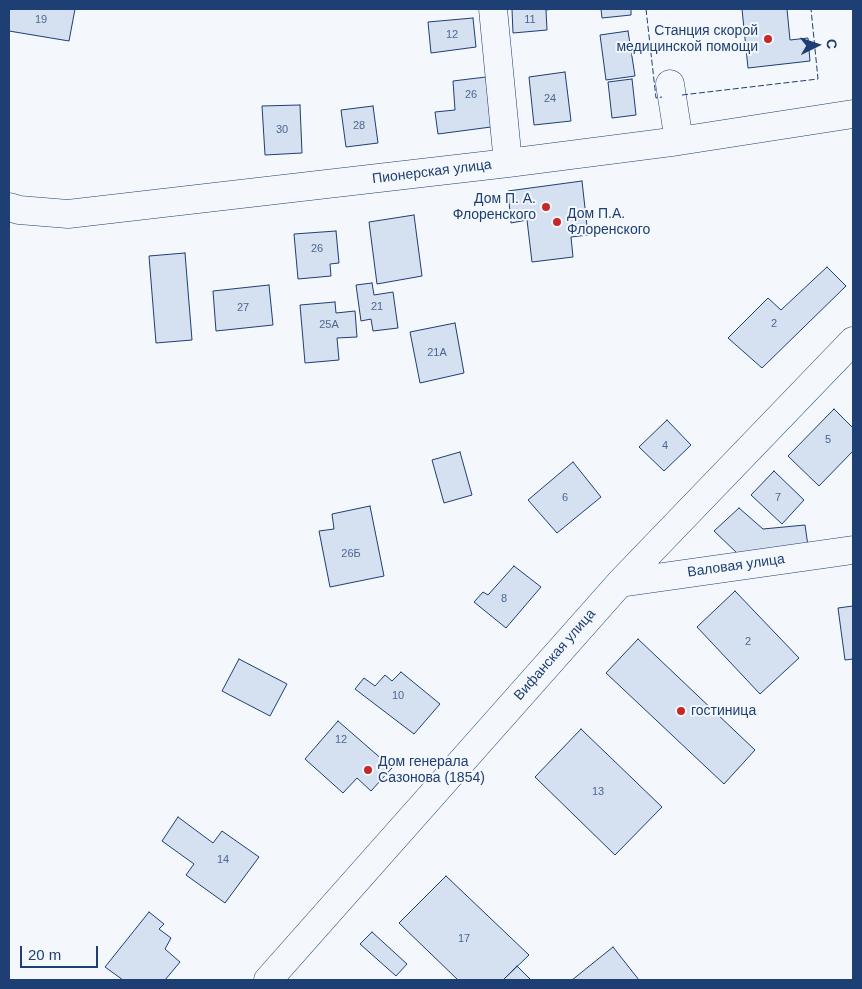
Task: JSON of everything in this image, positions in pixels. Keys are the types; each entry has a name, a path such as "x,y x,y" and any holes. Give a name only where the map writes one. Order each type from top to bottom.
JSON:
{"main road":[{"path":"493,9 508,163"},
{"path":"670,84 679,141"},
{"name":"Пионерская улица","path":"9,207 19,210 68,214 508,163 679,141 853,114"},
{"path":"9,224 68,214"},
{"name":"Вифанская улица","path":"268,980 620,583 853,341"},
{"name":"Валовая улица","path":"620,583 853,550"}],"building":[{"path":"9,9 75,9 69,41 9,31"},
{"path":"512,9 554,9 546,10 547,30 513,33"},
{"path":"601,9 631,9 631,15 602,18"},
{"name":"Станция скорой медицинской помощи","path":"742,9 787,9 790,40 808,38 810,61 748,68"},
{"path":"473,18 476,47 431,53 428,22"},
{"path":"628,31 635,76 606,80 600,35"},
{"path":"565,72 571,121 534,125 529,77"},
{"path":"486,77 491,127 438,134 435,112 455,110 453,81"},
{"path":"632,79 636,115 612,118 608,82"},
{"path":"300,105 302,153 265,155 262,106"},
{"path":"373,106 378,143 346,147 341,110"},
{"name":"Дом П.А. Флоренского","path":"582,181 588,235 571,237 573,257 532,262 527,220 511,223 508,191"},
{"path":"414,215 422,276 377,284 369,222"},
{"path":"336,231 339,263 330,264 331,276 298,279 294,234"},
{"path":"185,253 192,340 156,343 149,256"},
{"path":"827,267 846,286 762,368 728,338 768,298 781,310"},
{"path":"372,283 374,295 393,292 398,328 373,331 371,319 361,321 356,285"},
{"path":"269,285 273,325 216,331 213,291"},
{"path":"335,302 336,313 355,311 357,337 337,338 339,360 305,363 300,305"},
{"path":"455,323 464,373 420,383 410,332"},
{"path":"834,409 853,428 853,451 819,486 788,456"},
{"path":"667,420 691,445 664,471 639,447"},
{"path":"460,452 472,495 444,503 432,460"},
{"path":"573,462 601,497 557,533 528,500"},
{"path":"774,471 804,500 782,524 751,495"},
{"path":"370,506 384,576 330,587 319,531 334,529 332,514"},
{"path":"739,508 763,529 805,525 808,546 737,553 714,531"},
{"path":"514,566 541,587 506,628 474,602 483,592 488,595"},
{"path":"735,591 799,658 760,694 697,627"},
{"path":"853,606 853,659 845,660 838,608"},
{"name":"гостиница","path":"638,639 755,750 724,784 606,673"},
{"path":"239,659 287,684 270,716 222,691"},
{"path":"401,672 440,704 414,734 355,689 364,678 375,686 385,675 392,681"},
{"path":"338,721 392,768 371,791 357,778 343,793 305,759"},
{"path":"581,729 662,807 615,855 535,777"},
{"path":"178,817 213,843 222,831 259,857 225,903 186,875 194,864 162,841"},
{"path":"446,876 529,955 503,980 458,980 399,923"},
{"path":"149,912 164,924 159,929 171,938 165,949 180,962 165,980 123,980 105,967"},
{"path":"372,932 407,964 396,976 360,944"},
{"path":"613,947 639,980 572,980"},
{"path":"517,966 531,980 503,980"}],"fence":[{"path":"646,9 656,98 662,97"},
{"path":"682,95 818,79 811,9"}],"place":[{"name":"Станция скорой медицинской помощи","path":"768,39"},
{"name":"Дом П. А. Флоренского","path":"546,207"},
{"name":"Дом П.А. Флоренского","path":"557,222"},
{"name":"гостиница","path":"681,711"},
{"name":"Дом генерала Сазонова (1854)","path":"368,770"}]}
